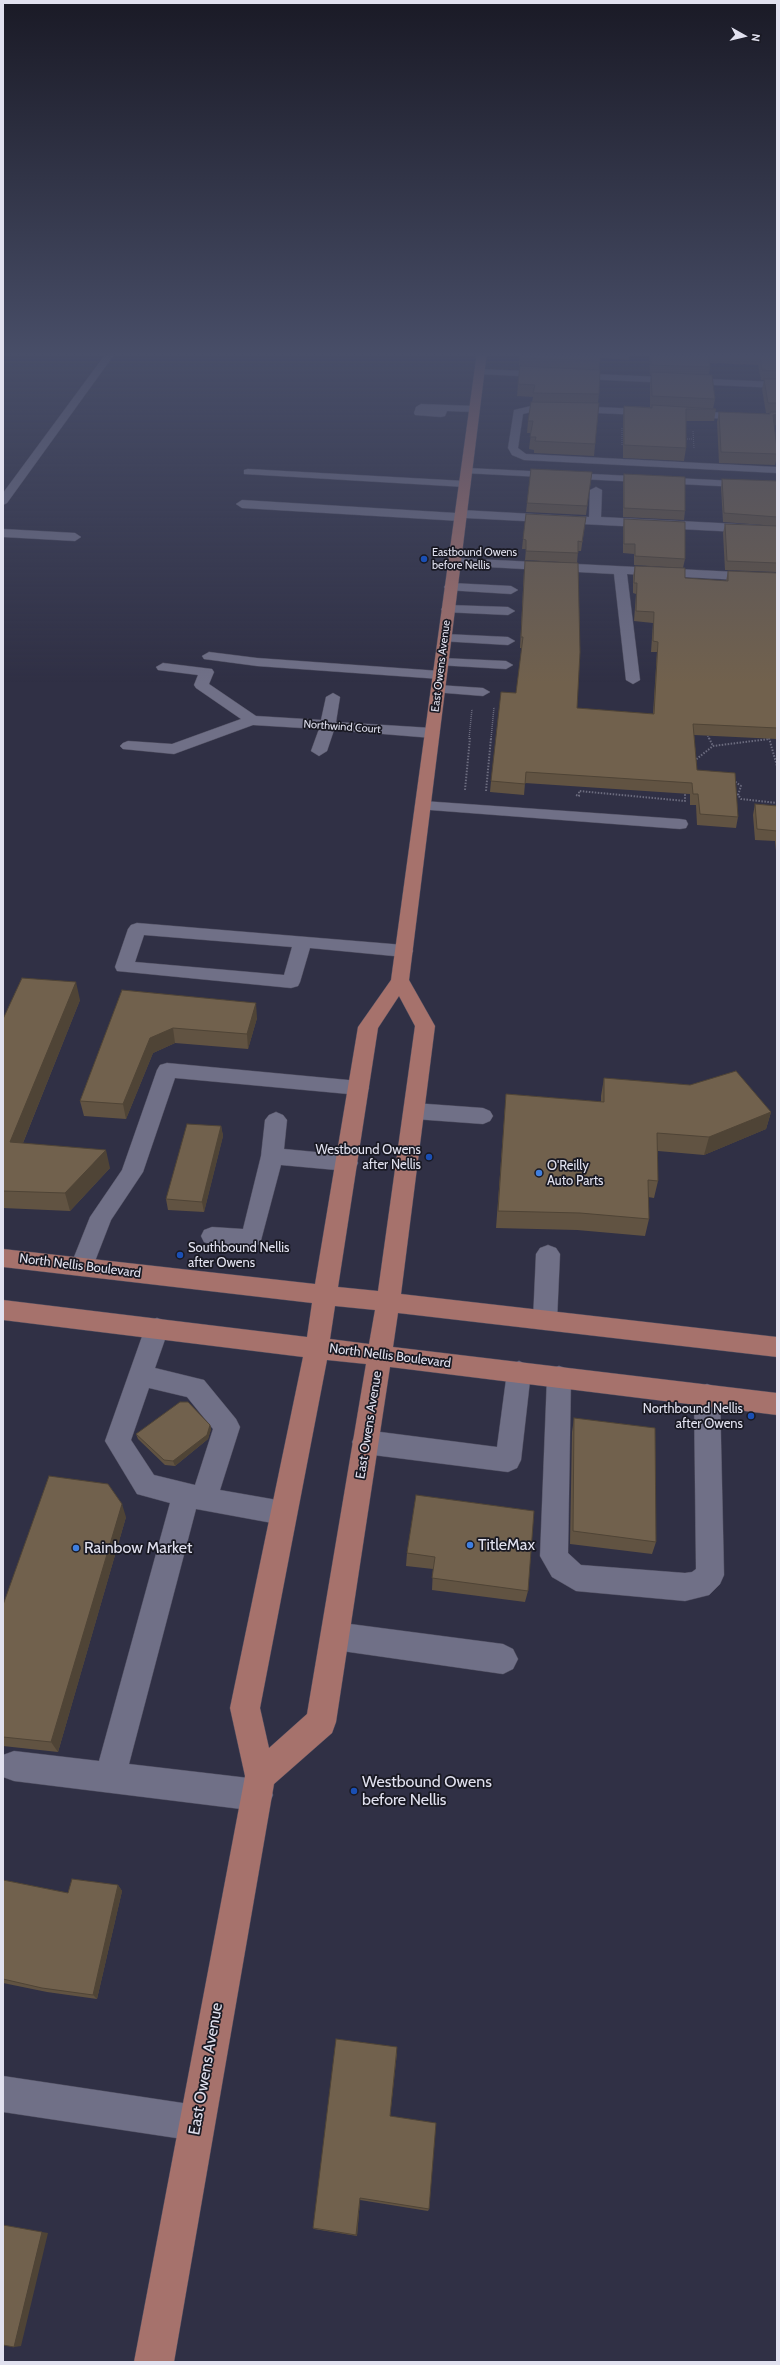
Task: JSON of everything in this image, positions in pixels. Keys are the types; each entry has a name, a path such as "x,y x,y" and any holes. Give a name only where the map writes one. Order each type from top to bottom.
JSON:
{"main road":[{"name":"East Owens Avenue","path":"154,2362 258,1786 245,1708 317,1347 368,1027 400,980 468,462"},
{"name":"East Owens Avenue","path":"258,1786 322,1722 388,1302 425,1026 400,980"},
{"name":"North Nellis Boulevard","path":"3,1258 777,1347"},
{"name":"North Nellis Boulevard","path":"3,1310 777,1404"}],"street":[{"path":"3,501 31,462"},
{"path":"582,477 583,462"},
{"path":"698,462 777,470"},
{"path":"248,472 466,477 582,477 777,486"},
{"path":"595,521 596,490"},
{"path":"242,504 777,530"},
{"path":"3,533 75,537"},
{"path":"455,562 777,578"},
{"path":"620,570 633,680"},
{"path":"451,586 511,590"},
{"path":"448,609 508,611"},
{"path":"445,638 508,640"},
{"path":"209,656 257,662 440,675 506,665"},
{"path":"163,667 207,672 201,685 252,720"},
{"path":"440,675 483,692"},
{"path":"319,751 328,726 333,697"},
{"path":"128,746 174,749 252,720"},
{"name":"Northwind Court","path":"252,720 432,733"},
{"path":"423,806 680,824"},
{"path":"303,942 291,982 124,966 137,929 303,942 404,951"},
{"path":"82,1267 101,1217 132,1172 167,1070 359,1088"},
{"path":"414,1111 483,1116"},
{"path":"212,1236 252,1238 272,1156 276,1120"},
{"path":"272,1156 347,1163"},
{"path":"545,1320 548,1254"},
{"path":"157,1328 142,1376 118,1441 146,1485 195,1497 283,1513"},
{"path":"365,1442 508,1460 518,1372"},
{"path":"110,1778 195,1497 227,1427 195,1388 142,1376"},
{"path":"559,1377 554,1556 562,1568 576,1578 685,1587 699,1585 710,1575 707,1395"},
{"path":"335,1636 503,1659"},
{"path":"14,1766 110,1778 258,1786"},
{"path":"3,2094 196,2123"}],"path":[{"path":"464,796 473,704"},
{"path":"486,798 494,706"},
{"path":"705,729 713,746"},
{"path":"770,732 769,739 777,766"},
{"path":"692,762 713,746 769,739"},
{"path":"731,780 741,786 738,796 741,799 777,803"},
{"path":"573,795 579,796 579,791 685,801 685,786"}],"building":[{"path":"531,469 592,472 587,506 527,503"},
{"path":"624,474 685,477 685,511 624,508"},
{"path":"722,479 777,481 777,517 724,513"},
{"path":"526,514 586,517 582,542 578,541 578,553 526,551 526,540 523,539"},
{"path":"624,519 685,522 685,559 635,556 635,544 624,544"},
{"path":"725,524 777,526 777,563 727,561"},
{"path":"525,561 578,563 580,652 577,708 654,714 658,642 653,641 654,612 636,611 637,583 634,583 635,566 685,568 685,578 728,581 728,571 777,573 777,728 693,724 697,770 735,773 738,817 700,814 698,794 693,794 692,783 526,772 525,784 491,781 501,692 516,693 523,637 521,637"},
{"path":"755,804 777,806 777,831 757,829"},
{"path":"22,978 76,982 10,1142 106,1150 65,1193 3,1191 3,1019"},
{"path":"122,990 256,1003 247,1034 173,1028 150,1038 123,1104 80,1101"},
{"path":"736,1071 771,1112 709,1137 657,1133 658,1181 648,1180 649,1219 580,1213 498,1211 506,1094 604,1102 604,1078 690,1085"},
{"path":"187,1124 221,1126 202,1202 166,1199"},
{"path":"180,1402 188,1402 210,1425 207,1435 173,1461 164,1460 136,1434"},
{"path":"574,1418 655,1428 656,1542 573,1531"},
{"path":"49,1476 108,1484 122,1504 51,1742 3,1737 3,1605"},
{"name":"TitleMax","path":"416,1495 534,1511 528,1591 432,1578 435,1557 407,1553"},
{"path":"72,1879 118,1885 93,1995 42,1988 3,1979 3,1880 68,1893"},
{"path":"336,2039 397,2047 390,2116 436,2123 429,2209 360,2198 356,2235 313,2228"},
{"path":"3,2225 42,2232 14,2347 3,2345"}],"place":[{"name":"Eastbound Owens before Nellis","path":"424,559"},
{"name":"Westbound Owens after Nellis","path":"429,1157"},
{"name":"O'Reilly Auto Parts","path":"539,1173"},
{"name":"Southbound Nellis after Owens","path":"180,1255"},
{"name":"Northbound Nellis after Owens","path":"751,1416"},
{"name":"TitleMax","path":"470,1545"},
{"name":"Rainbow Market","path":"76,1548"},
{"name":"Westbound Owens before Nellis","path":"354,1791"}]}
